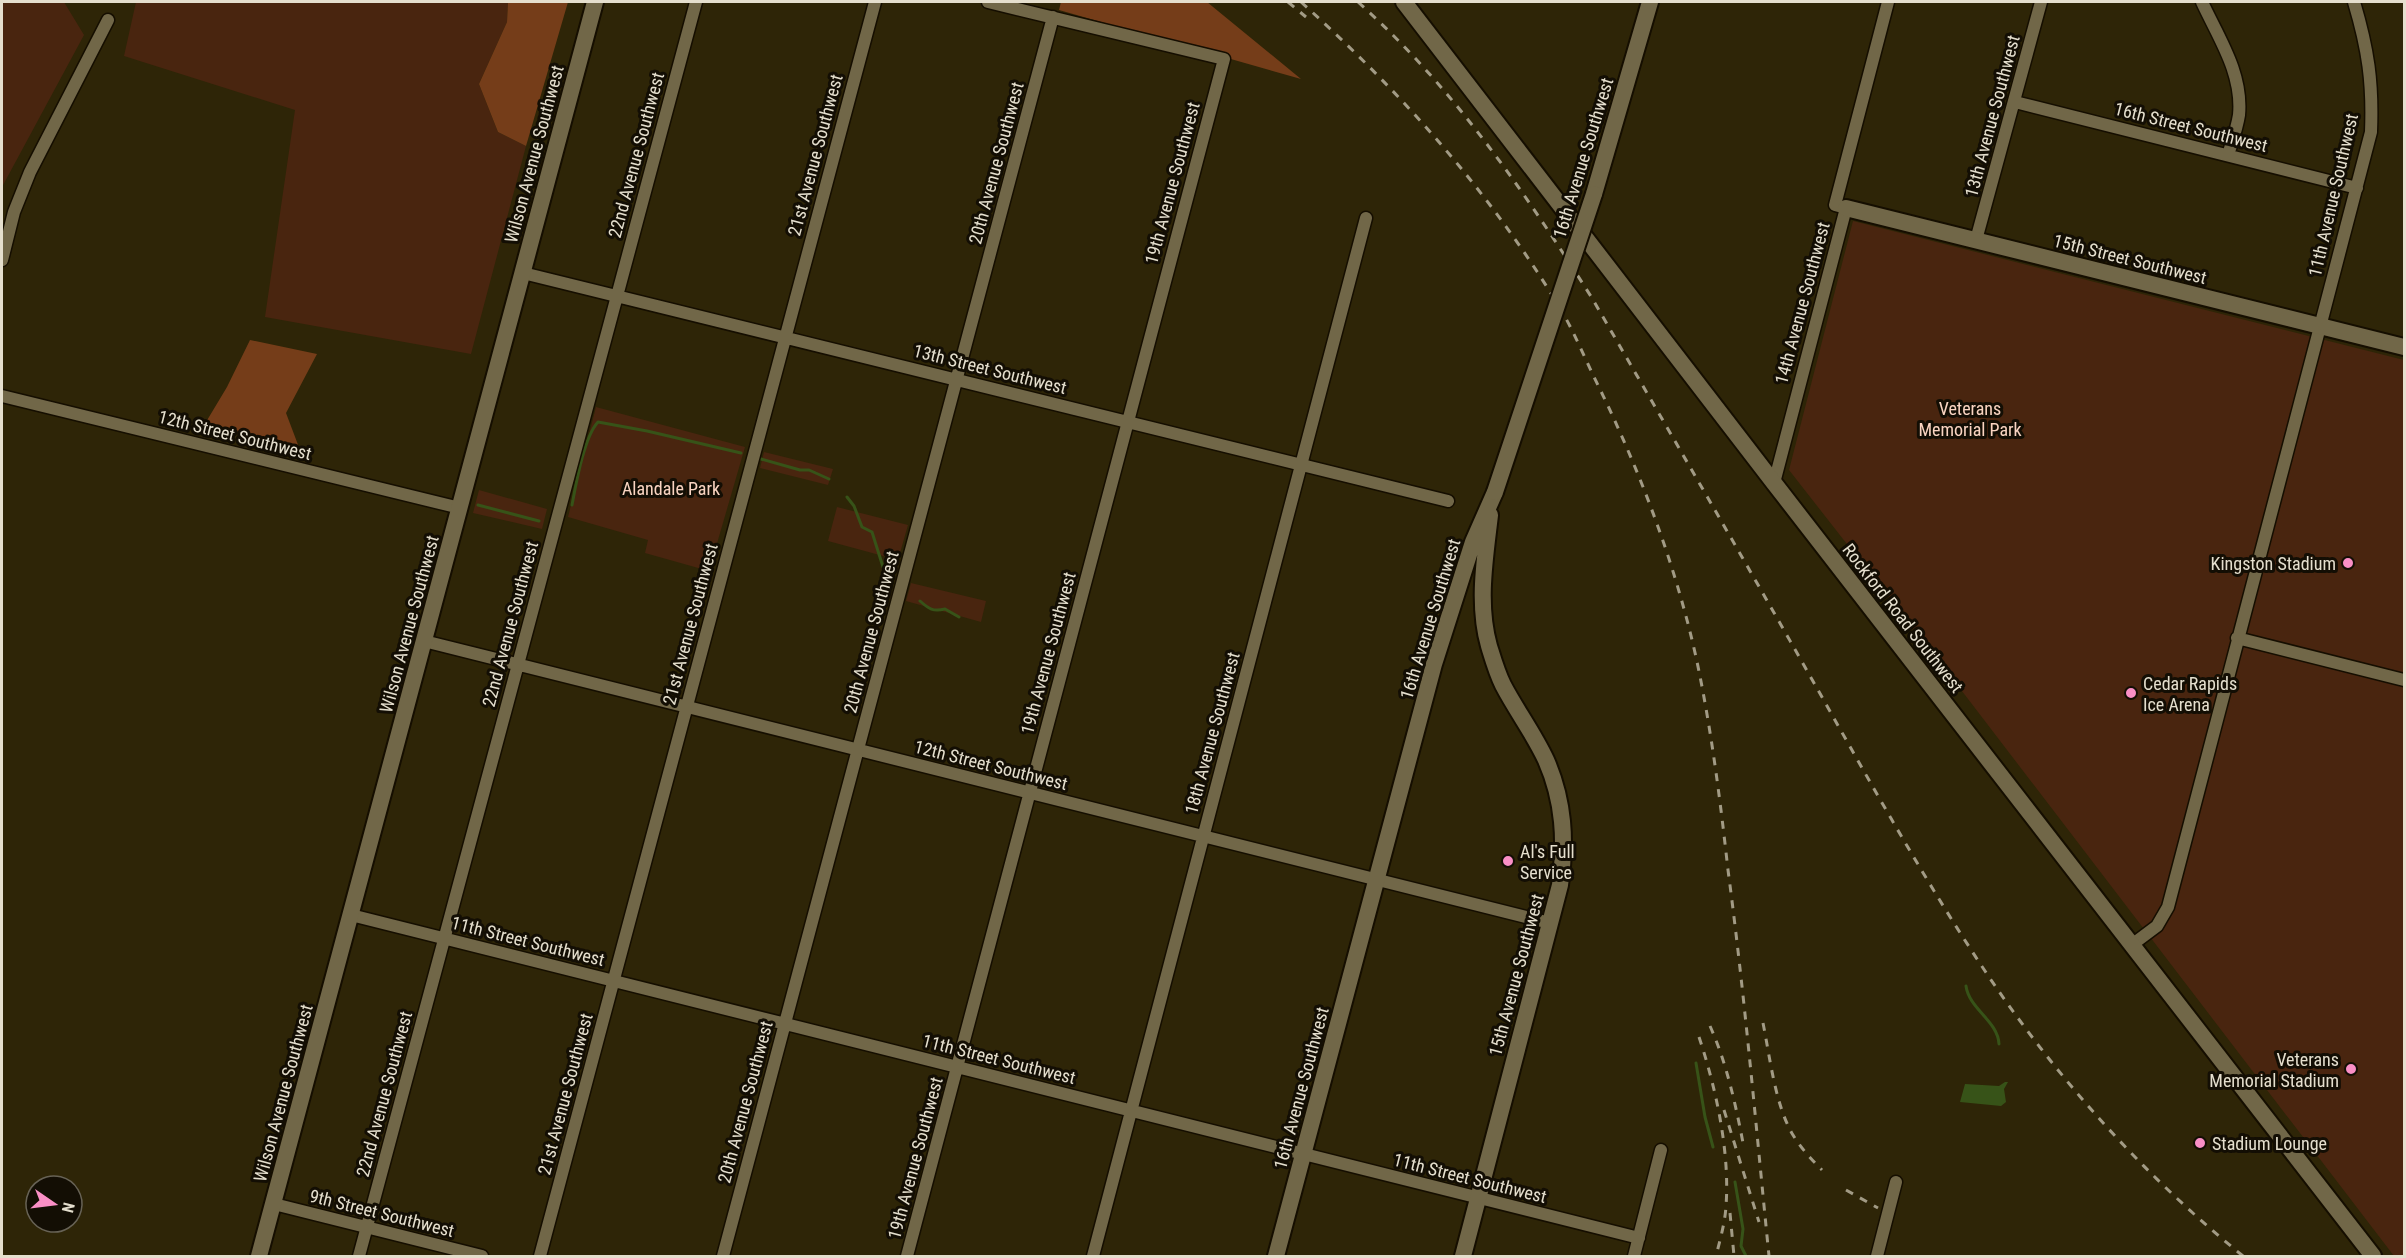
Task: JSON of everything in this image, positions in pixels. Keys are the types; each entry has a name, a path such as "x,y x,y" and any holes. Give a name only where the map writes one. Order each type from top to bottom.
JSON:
{"main road":[{"name":"Wilson Avenue Southwest","path":"260,1257 595,2"},
{"name":"Rockford Road Southwest","path":"1404,2 2373,1257"},
{"name":"16th Avenue Southwest","path":"1276,1257 1434,664 1456,591 1473,542 1494,496 1594,194 1650,2"},
{"name":"15th Street Southwest","path":"1846,208 2404,347"},
{"name":"15th Avenue Southwest","path":"1463,1257 1560,885 1564,857 1564,823 1558,795 1546,760 1502,683 1488,644 1482,601 1494,496"}],"street":[{"name":"22nd Avenue Southwest","path":"359,1257 696,2"},
{"name":"21st Avenue Southwest","path":"540,1257 875,2"},
{"path":"988,2 1053,17"},
{"name":"14th Avenue Southwest","path":"1774,483 1846,208 1835,205 1888,2"},
{"name":"13th Avenue Southwest","path":"1976,240 2042,2"},
{"path":"2202,2 2226,48 2236,77 2239,114 2228,155"},
{"name":"11th Avenue Southwest","path":"2133,944 2157,926 2168,907 2357,188 2370,132 2373,92 2370,62 2354,2"},
{"name":"19th Avenue Southwest","path":"907,1257 1224,59 1053,17"},
{"name":"20th Avenue Southwest","path":"723,1257 1053,17"},
{"path":"2,260 14,212 30,172 108,20"},
{"name":"16th Street Southwest","path":"2015,102 2357,188"},
{"name":"18th Avenue Southwest","path":"1093,1257 1366,218"},
{"name":"13th Street Southwest","path":"523,273 1448,501"},
{"name":"12th Street Southwest","path":"2,396 460,508"},
{"path":"2237,638 2404,680"},
{"name":"12th Street Southwest","path":"424,641 1550,922"},
{"name":"11th Street Southwest","path":"351,915 1639,1238"},
{"path":"1634,1257 1661,1150"},
{"path":"1877,1257 1896,1182"},
{"name":"9th Street Southwest","path":"274,1204 482,1257"}],"green space":[{"path":"2,2 64,2 84,35 2,187"},
{"path":"136,2 508,2 507,22 479,84 498,132 526,146 471,354 265,317 295,110 124,56"},
{"name":"Veterans Memorial Park","path":"1853,221 2404,360 2404,1256 2394,1256 1965,695 1789,470"},
{"name":"Alandale Park","path":"596,407 745,447 709,571 645,553 648,540 568,517"},
{"path":"764,452 833,469 828,485 760,468"},
{"path":"479,490 547,509 542,529 473,513"},
{"path":"837,507 908,525 898,560 828,541"},
{"path":"911,583 986,601 981,622 906,601"}],"shaded area":[{"path":"508,2 568,2 526,146 498,132 479,84 507,22"},
{"path":"1061,2 1207,2 1301,79 1059,10"},
{"path":"250,340 317,354 286,413 300,450 206,422 227,387"},
{"path":"2008,1082 2004,1089 2006,1102 2001,1106 1960,1102 1965,1084 1999,1086"}],"waterway":[{"path":"572,505 585,449 598,422 741,453"},
{"path":"761,459 800,470 809,470 829,479"},
{"path":"847,497 854,506 862,527 872,532 883,567"},
{"path":"478,505 539,521"},
{"path":"920,601 931,609 945,609 959,617"},
{"path":"1966,986 1972,1002 1994,1028 1999,1044"},
{"path":"1696,1063 1705,1117 1713,1147"},
{"path":"1735,1182 1743,1229 1741,1246 1746,1256"}],"railway":[{"path":"1288,2 1306,17"},
{"path":"1301,2 1374,71 1442,145 1504,224 1533,265 1574,333 1640,479 1666,549 1687,620 1711,736 1740,966 1769,1256"},
{"path":"1358,2 1393,35 1456,105 1513,180 1592,298 1918,865 2012,1010 2041,1049 2103,1123 2170,1192 2243,1256"},
{"path":"1763,1023 1774,1080 1787,1123 1799,1144 1822,1170"},
{"path":"1710,1026 1726,1070 1744,1148"},
{"path":"1699,1037 1716,1099 1726,1164 1725,1212 1716,1256"},
{"path":"1724,1110 1759,1222"},
{"path":"1846,1190 1878,1208"},
{"path":"1730,1213 1734,1256"}],"place":[{"name":"Kingston Stadium","path":"2348,563"},
{"name":"Cedar Rapids Ice Arena","path":"2131,693"},
{"name":"Al's Full Service","path":"1508,861"},
{"name":"Veterans Memorial Stadium","path":"2351,1069"},
{"name":"Stadium Lounge","path":"2200,1143"}]}
